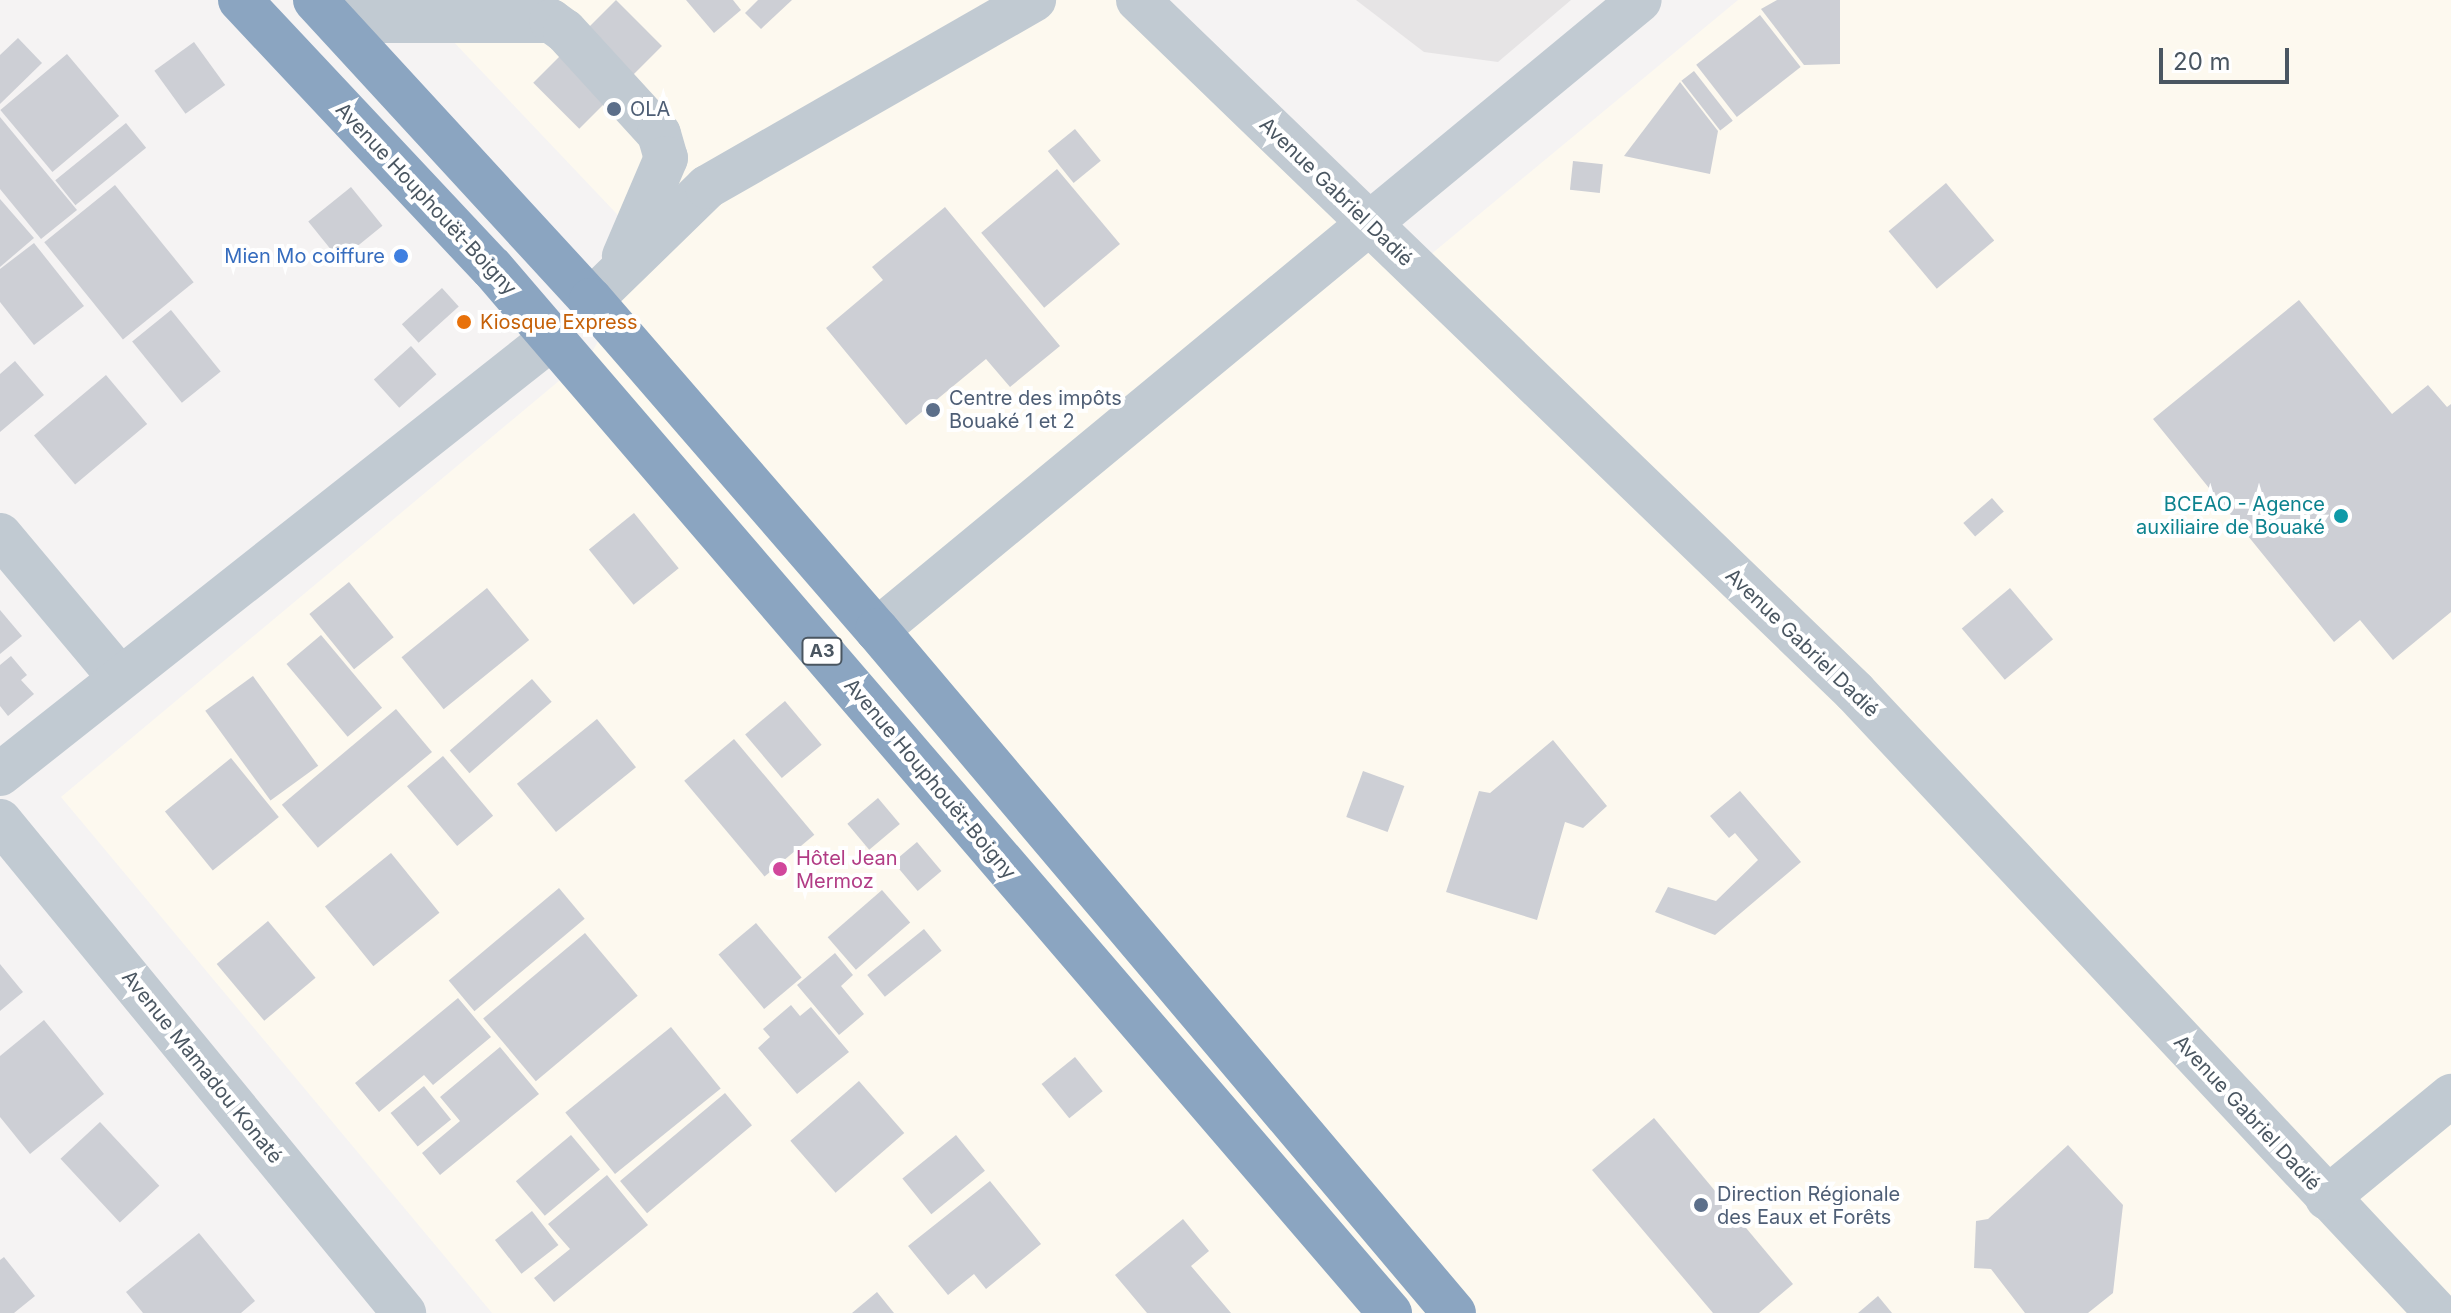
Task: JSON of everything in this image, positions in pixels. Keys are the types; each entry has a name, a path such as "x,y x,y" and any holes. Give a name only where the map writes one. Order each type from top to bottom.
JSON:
{"highway":[{"name":"Avenue Houphouët-Boigny","path":"240,0 481,257 552,338 1390,1313"},
{"name":"A3","path":"325,11 603,289 877,630 1454,1313"}],"street":[{"path":"603,289 707,187 1034,0"},
{"name":"Avenue Gabriel Dadié","path":"1138,0 1855,692 2437,1313"},
{"path":"877,630 1640,0"},
{"path":"325,11 551,21 565,31 659,134 666,158 603,289"},
{"path":"0,774 552,338"},
{"path":"0,535 120,678"},
{"name":"Avenue Mamadou Konaté","path":"0,821 404,1313"},
{"path":"2327,1198 2451,1096"}],"shaded area":[{"path":"414,0 1120,0 1400,280 1738,0 2451,0 2451,1313 492,1313 61,797 590,355 652,251"},
{"path":"1356,0 1571,0 1498,62 1424,52"}],"building":[{"path":"616,0 662,46 579,129 533,83"},
{"path":"686,0 733,0 741,10 714,33"},
{"path":"758,0 792,0 761,29 745,13"},
{"path":"1777,0 1840,0 1840,64 1804,65 1761,9"},
{"path":"1760,15 1801,67 1737,117 1696,65"},
{"path":"18,38 42,63 0,104 0,55"},
{"path":"194,42 225,85 186,114 154,71"},
{"path":"67,54 119,116 52,172 0,110"},
{"path":"1694,71 1733,121 1720,130 1681,81"},
{"path":"1680,82 1718,131 1710,174 1624,156"},
{"path":"0,117 77,210 41,239 0,189"},
{"path":"126,123 146,148 75,205 55,180"},
{"path":"1075,129 1101,161 1074,183 1048,151"},
{"path":"1573,161 1603,164 1600,193 1570,190"},
{"path":"1057,169 1120,244 1044,308 981,233"},
{"path":"1946,183 1994,240 1937,289 1889,231"},
{"path":"115,185 194,282 123,339 44,242"},
{"path":"351,187 382,226 340,260 308,222"},
{"path":"0,199 34,238 0,267"},
{"path":"945,207 1060,346 1010,387 986,359 906,425 826,328 883,280 872,267"},
{"path":"34,243 84,306 34,345 0,302 0,269"},
{"path":"442,288 459,307 419,343 402,324"},
{"name":"BCEAO - Agence auxiliaire de Bouaké","path":"2299,300 2392,414 2428,385 2447,407 2451,404 2451,612 2393,660 2360,620 2334,642 2153,419"},
{"path":"171,310 221,371 182,403 132,341"},
{"path":"411,346 436,374 399,408 374,379"},
{"path":"15,361 44,395 0,432 0,374"},
{"path":"106,375 147,424 75,484 34,435"},
{"path":"1992,498 2004,512 1975,537 1963,523"},
{"path":"634,513 679,568 634,605 589,550"},
{"path":"349,582 394,637 354,669 309,614"},
{"path":"487,588 529,640 444,709 402,657"},
{"path":"2010,588 2053,639 2005,680 1962,628"},
{"path":"0,610 22,636 0,654"},
{"path":"321,635 382,708 348,737 287,664"},
{"path":"11,656 27,675 21,680 34,694 8,716 0,706 0,665"},
{"path":"253,676 318,766 271,800 205,711"},
{"path":"532,679 552,702 469,773 450,751"},
{"path":"785,701 822,745 782,778 745,734"},
{"path":"396,709 432,752 318,848 282,805"},
{"path":"597,719 636,767 556,832 517,784"},
{"path":"734,739 814,835 765,877 684,781"},
{"path":"1553,740 1607,806 1583,828 1565,822 1537,920 1446,892 1479,791 1490,793"},
{"path":"443,756 493,816 457,846 407,786"},
{"path":"231,758 279,817 213,871 165,811"},
{"path":"1363,771 1404,786 1388,832 1346,817"},
{"path":"1740,791 1801,862 1715,935 1655,912 1668,887 1716,901 1758,860 1735,833 1729,838 1710,816"},
{"path":"878,798 900,824 869,850 847,824"},
{"path":"917,842 941,871 918,891 893,862"},
{"path":"391,853 439,913 373,966 325,906"},
{"path":"559,888 585,919 474,1011 449,981"},
{"path":"882,890 910,922 856,970 828,937"},
{"path":"268,921 316,978 264,1021 217,964"},
{"path":"756,923 802,977 764,1009 718,954"},
{"path":"924,929 942,951 885,997 867,975"},
{"path":"585,933 638,996 536,1081 483,1018"},
{"path":"835,953 853,975 841,986 864,1014 839,1035 797,985"},
{"path":"0,964 23,992 0,1011"},
{"path":"458,998 491,1037 433,1085 424,1075 379,1112 355,1083"},
{"path":"791,1005 800,1016 811,1007 849,1052 797,1094 758,1048 770,1037 763,1029"},
{"path":"44,1020 104,1094 30,1154 0,1117 0,1056"},
{"path":"671,1027 721,1088 615,1174 565,1113"},
{"path":"500,1047 539,1094 440,1175 422,1153 460,1121 440,1097"},
{"path":"1075,1057 1103,1091 1069,1118 1042,1084"},
{"path":"859,1081 904,1133 836,1193 790,1141"},
{"path":"424,1086 451,1119 418,1146 391,1113"},
{"path":"725,1093 752,1125 647,1213 620,1181"},
{"name":"Direction Régionale des Eaux et Forêts","path":"1654,1118 1793,1284 1759,1313 1713,1313 1592,1170"},
{"path":"100,1122 159,1186 120,1222 61,1159"},
{"path":"571,1135 600,1169 545,1216 516,1181"},
{"path":"956,1135 985,1171 931,1214 902,1178"},
{"path":"2068,1145 2123,1205 2113,1293 2088,1313 2025,1313 1991,1269 1974,1268 1976,1221 1988,1219"},
{"path":"607,1175 648,1225 554,1302 534,1278 570,1249 548,1224"},
{"path":"990,1181 1041,1244 986,1289 974,1274 948,1295 908,1246"},
{"path":"532,1211 558,1245 521,1274 495,1240"},
{"path":"1183,1219 1209,1251 1191,1266 1231,1313 1147,1313 1115,1275"},
{"path":"199,1233 255,1301 241,1313 143,1313 126,1292"},
{"path":"4,1257 35,1296 14,1313 0,1313 0,1260"},
{"path":"877,1292 894,1313 852,1313"},
{"path":"1878,1296 1892,1313 1858,1313"}],"place":[{"name":"OLA","path":"614,109"},
{"name":"Mien Mo coiffure","path":"401,256"},
{"name":"Kiosque Express","path":"464,322"},
{"name":"Centre des impôts Bouaké 1 et 2","path":"933,410"},
{"name":"BCEAO - Agence auxiliaire de Bouaké","path":"2341,516"},
{"name":"Hôtel Jean Mermoz","path":"780,869"},
{"name":"Direction Régionale des Eaux et Forêts","path":"1701,1205"}]}
